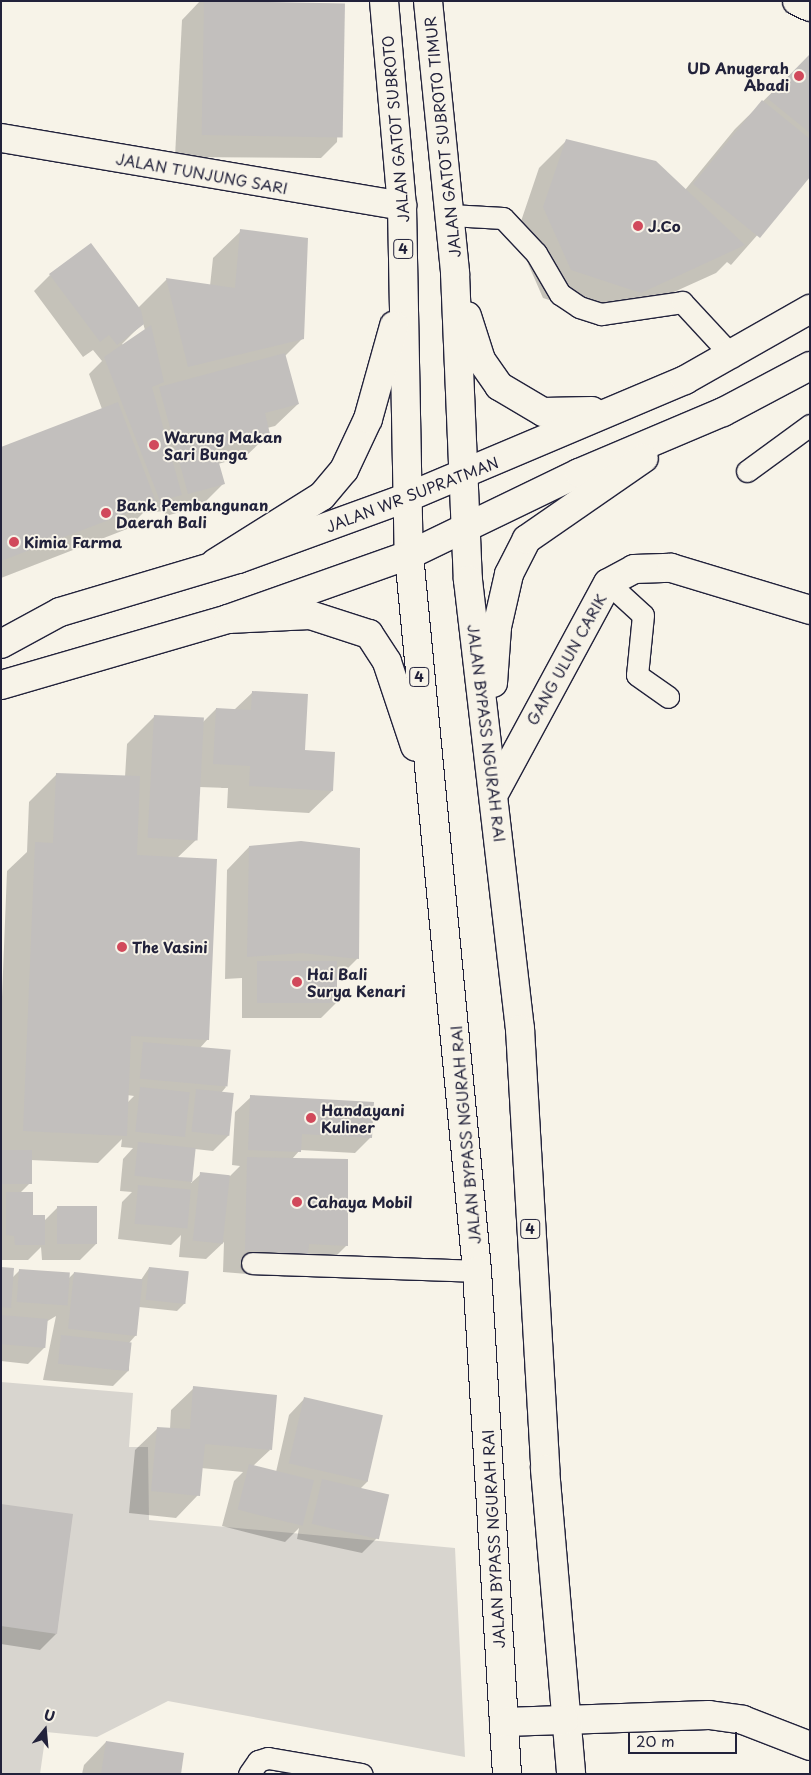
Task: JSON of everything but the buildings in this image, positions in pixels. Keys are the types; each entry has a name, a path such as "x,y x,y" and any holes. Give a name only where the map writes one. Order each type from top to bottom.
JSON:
{"main road":[{"name":"JALAN GATOT SUBROTO","path":"384,1 402,206 408,497"},
{"name":"JALAN GATOT SUBROTO TIMUR","path":"428,1 455,273"},
{"path":"797,1 810,7"},
{"name":"JALAN TUNJUNG SARI","path":"1,138 402,206"},
{"name":"4","path":"455,273 481,360 499,386 543,412 571,414 625,406"},
{"name":"4","path":"455,273 465,530"},
{"path":"215,564 322,496 344,470 380,383 405,286"},
{"name":"JALAN WR SUPRATMAN","path":"1,644 60,612 215,564 238,559 462,477 625,406 732,356 810,309"},
{"name":"4","path":"409,555 465,530 579,473 684,429 809,369"},
{"name":"4","path":"489,739 497,627 509,574 527,539 684,429"},
{"name":"JALAN BYPASS NGURAH RAI","path":"408,497 409,555 477,1271 507,1774"},
{"name":"JALAN BYPASS NGURAH RAI","path":"465,530 496,790 520,1029 564,1720 571,1774"},
{"path":"1,685 228,619 409,555"},
{"name":"GANG ULUN CARIK","path":"496,790 608,583 634,569 672,568 810,610"},
{"path":"228,619 310,615 369,634 387,662 433,800"},
{"path":"504,1722 709,1716 743,1720 810,1746"}],"lane":[{"path":"450,215 503,218 536,253 560,294 579,307 601,314 682,302 732,356"},
{"path":"747,471 810,425"},
{"path":"608,583 643,615 637,675 668,697"},
{"path":"252,1263 477,1271"},
{"path":"249,1774 258,1761 268,1758 362,1774"}],"shaded area":[{"path":"1,1382 133,1393 129,1447 148,1447 149,1520 455,1548 465,1757 168,1701 97,1737 46,1732 40,1774 1,1774"}],"place":[{"name":"UD Anugerah Abadi","path":"799,76"},
{"name":"J.Co","path":"638,226"},
{"name":"Warung Makan Sari Bunga","path":"154,445"},
{"name":"Bank Pembangunan Daerah Bali","path":"106,513"},
{"name":"Kimia Farma","path":"14,542"},
{"name":"The Vasini","path":"122,947"},
{"name":"Hai Bali Surya Kenari","path":"297,982"},
{"name":"Handayani Kuliner","path":"311,1118"},
{"name":"Cahaya Mobil","path":"297,1202"}]}
